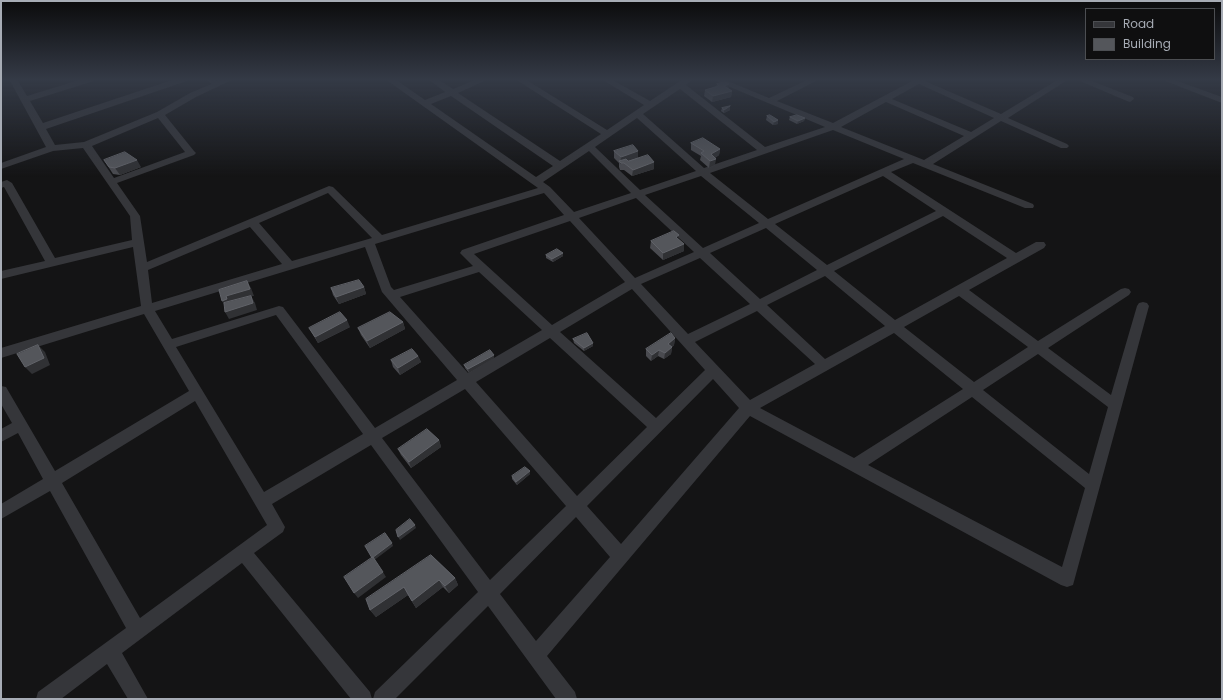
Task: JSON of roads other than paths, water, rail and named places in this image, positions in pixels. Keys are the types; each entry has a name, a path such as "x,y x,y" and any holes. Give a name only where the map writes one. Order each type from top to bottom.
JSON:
{"street":[{"path":"32,112 52,148"},
{"path":"41,128 97,112"},
{"path":"1,166 52,148 86,145 160,114 162,112"},
{"path":"435,112 546,189 748,408 1067,579 1143,306"},
{"path":"481,112 560,166"},
{"path":"571,112 607,134"},
{"path":"536,182 640,112"},
{"path":"714,112 764,151"},
{"path":"796,112 1029,206"},
{"path":"656,427 466,253 833,127 861,112"},
{"path":"917,112 971,136"},
{"path":"988,112 1064,146"},
{"path":"925,164 1012,112"},
{"path":"111,182 191,153 160,114"},
{"path":"637,114 703,172 1093,486"},
{"path":"45,699 276,527 147,309 135,216 86,145"},
{"path":"589,146 638,194 824,366"},
{"path":"261,502 633,284 913,159"},
{"path":"884,172 1016,258"},
{"path":"1,185 7,183 52,263"},
{"path":"142,268 329,189 374,241 386,289 620,557"},
{"path":"1,353 546,189"},
{"path":"686,341 944,211"},
{"path":"251,221 290,266"},
{"path":"1,275 138,242"},
{"path":"536,655 748,408 1040,244"},
{"path":"392,295 481,267"},
{"path":"960,290 1115,405"},
{"path":"855,466 1125,292"},
{"path":"168,345 279,310 568,699"},
{"path":"382,699 714,370"},
{"path":"1,391 137,630"},
{"path":"1,512 197,393"},
{"path":"1,436 20,425"},
{"path":"243,552 363,699"},
{"path":"110,651 139,699"}]}
